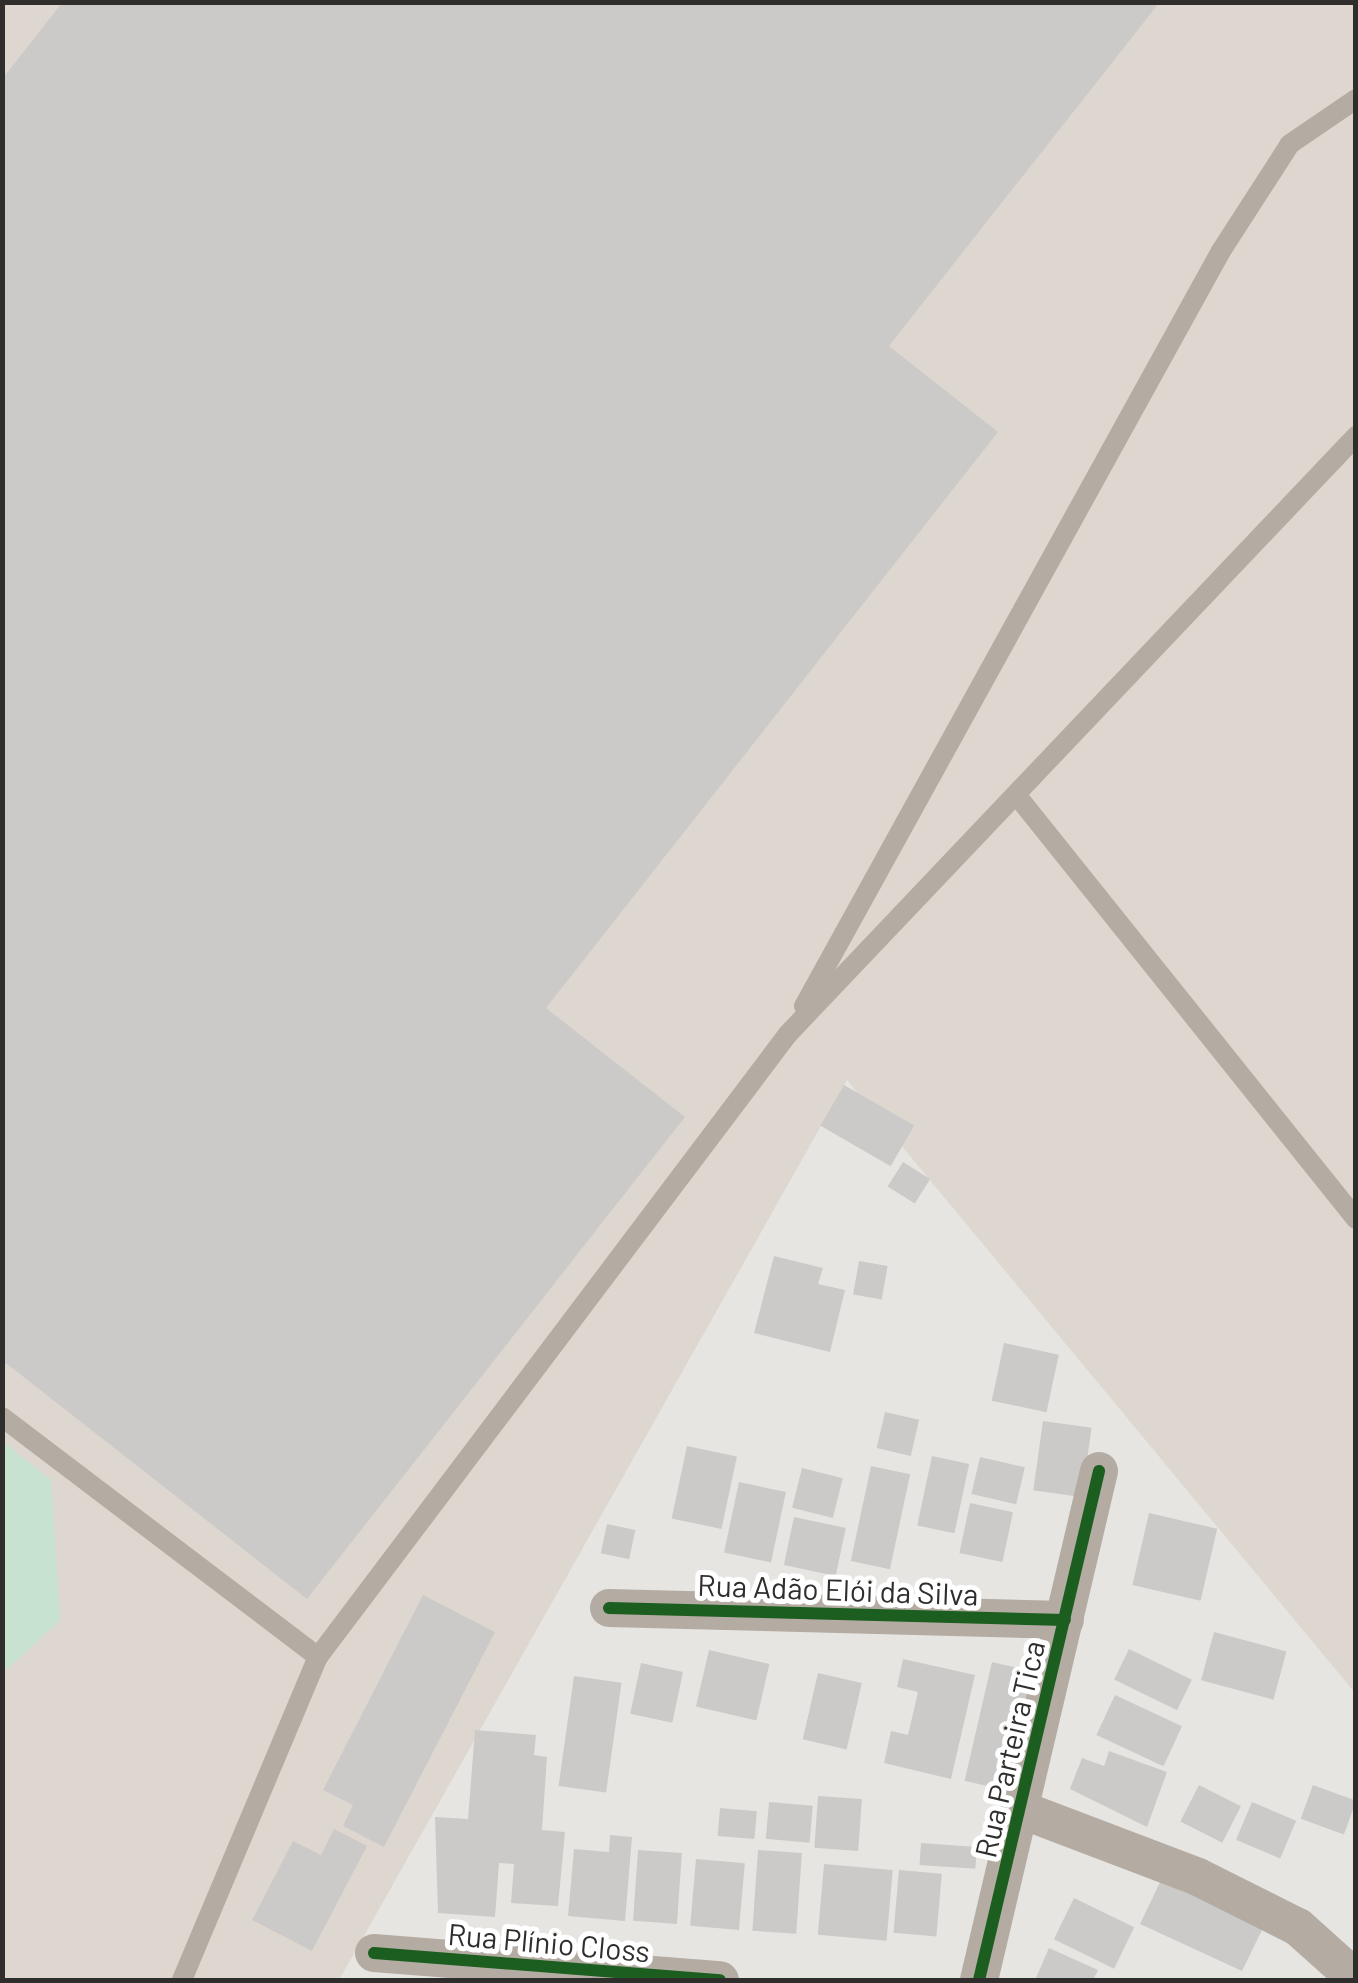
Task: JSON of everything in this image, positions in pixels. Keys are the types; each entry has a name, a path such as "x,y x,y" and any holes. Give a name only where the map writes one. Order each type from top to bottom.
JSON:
{"street":[{"name":"Rua Parteira Tica","path":"979,1980 1099,1470"},
{"name":"Rua Adão Elói da Silva","path":"609,1608 1065,1620"},
{"path":"1022,1810 1198,1877 1298,1927 1356,1978"},
{"name":"Rua Plínio Closs","path":"374,1953 720,1980"}],"lane":[{"path":"788,1034 1221,251 1290,144 1356,99"},
{"path":"182,1980 318,1657 788,1034 1018,797 1356,436"},
{"path":"1018,797 1356,1219"},
{"path":"2,1416 318,1657"}],"shaded area":[{"path":"3,3 1355,3 1355,1693 847,1080 339,1980 3,1980"}],"green space":[{"path":"3,1442 51,1480 60,1620 3,1673"}],"building":[{"path":"62,3 1159,3 889,346 998,432 546,1008 685,1117 307,1599 2,1360 2,79"},
{"path":"844,1085 914,1126 891,1166 820,1126"},
{"path":"903,1162 930,1179 915,1204 888,1187"},
{"path":"774,1256 823,1268 818,1284 845,1290 830,1352 754,1333"},
{"path":"859,1261 888,1266 882,1300 853,1294"},
{"path":"1004,1343 1059,1355 1047,1412 992,1401"},
{"path":"885,1412 919,1420 911,1456 877,1448"},
{"path":"1043,1421 1092,1428 1082,1497 1033,1490"},
{"path":"687,1446 737,1457 722,1529 672,1518"},
{"path":"932,1456 969,1464 954,1533 917,1525"},
{"path":"980,1457 1025,1467 1016,1504 971,1494"},
{"path":"871,1466 910,1474 890,1569 851,1561"},
{"path":"802,1468 843,1478 833,1518 792,1508"},
{"path":"739,1482 786,1492 771,1562 724,1552"},
{"path":"970,1503 1013,1512 1002,1562 959,1553"},
{"path":"1149,1513 1217,1529 1201,1601 1132,1585"},
{"path":"794,1517 846,1528 836,1576 784,1565"},
{"path":"607,1524 635,1530 629,1559 601,1553"},
{"path":"423,1595 495,1632 384,1847 343,1826 353,1805 323,1790"},
{"path":"1214,1632 1286,1651 1274,1700 1201,1680"},
{"path":"1129,1649 1192,1680 1177,1710 1114,1680"},
{"path":"709,1650 769,1664 756,1720 696,1707"},
{"path":"903,1659 975,1675 951,1779 884,1763 891,1731 908,1735 918,1692 897,1687"},
{"path":"992,1662 1034,1672 1006,1791 965,1781"},
{"path":"641,1663 683,1672 672,1723 630,1714"},
{"path":"818,1673 862,1683 847,1749 803,1739"},
{"path":"574,1676 622,1683 606,1793 559,1786"},
{"path":"1115,1695 1182,1726 1163,1766 1096,1735"},
{"path":"475,1730 536,1735 534,1755 547,1757 542,1830 565,1832 558,1906 511,1903 514,1864 499,1863 495,1917 438,1913 435,1817 468,1819"},
{"path":"1109,1751 1167,1772 1147,1827 1070,1789 1082,1758 1104,1766"},
{"path":"1199,1785 1241,1806 1222,1843 1180,1822"},
{"path":"1313,1785 1356,1801 1344,1835 1301,1819"},
{"path":"818,1796 862,1799 858,1851 814,1848"},
{"path":"769,1802 813,1806 810,1843 766,1839"},
{"path":"1252,1802 1296,1821 1280,1858 1236,1840"},
{"path":"720,1808 757,1811 754,1839 718,1836"},
{"path":"334,1829 367,1846 312,1951 252,1920 293,1841 321,1855"},
{"path":"610,1835 632,1837 625,1921 568,1916 574,1849 609,1852"},
{"path":"921,1843 977,1847 975,1869 919,1865"},
{"path":"638,1850 682,1853 677,1924 633,1921"},
{"path":"758,1850 802,1853 796,1934 752,1931"},
{"path":"696,1859 745,1863 739,1930 690,1926"},
{"path":"824,1864 893,1870 887,1941 818,1935"},
{"path":"899,1870 942,1874 936,1937 894,1933"},
{"path":"1164,1874 1262,1930 1242,1971 1140,1924"},
{"path":"1074,1898 1134,1927 1114,1969 1054,1939"},
{"path":"1049,1948 1098,1970 1093,1980 1035,1980"}],"cycle path":[{"path":"979,1980 1099,1471"},
{"path":"609,1608 1065,1620"},
{"path":"374,1953 720,1980"}]}
